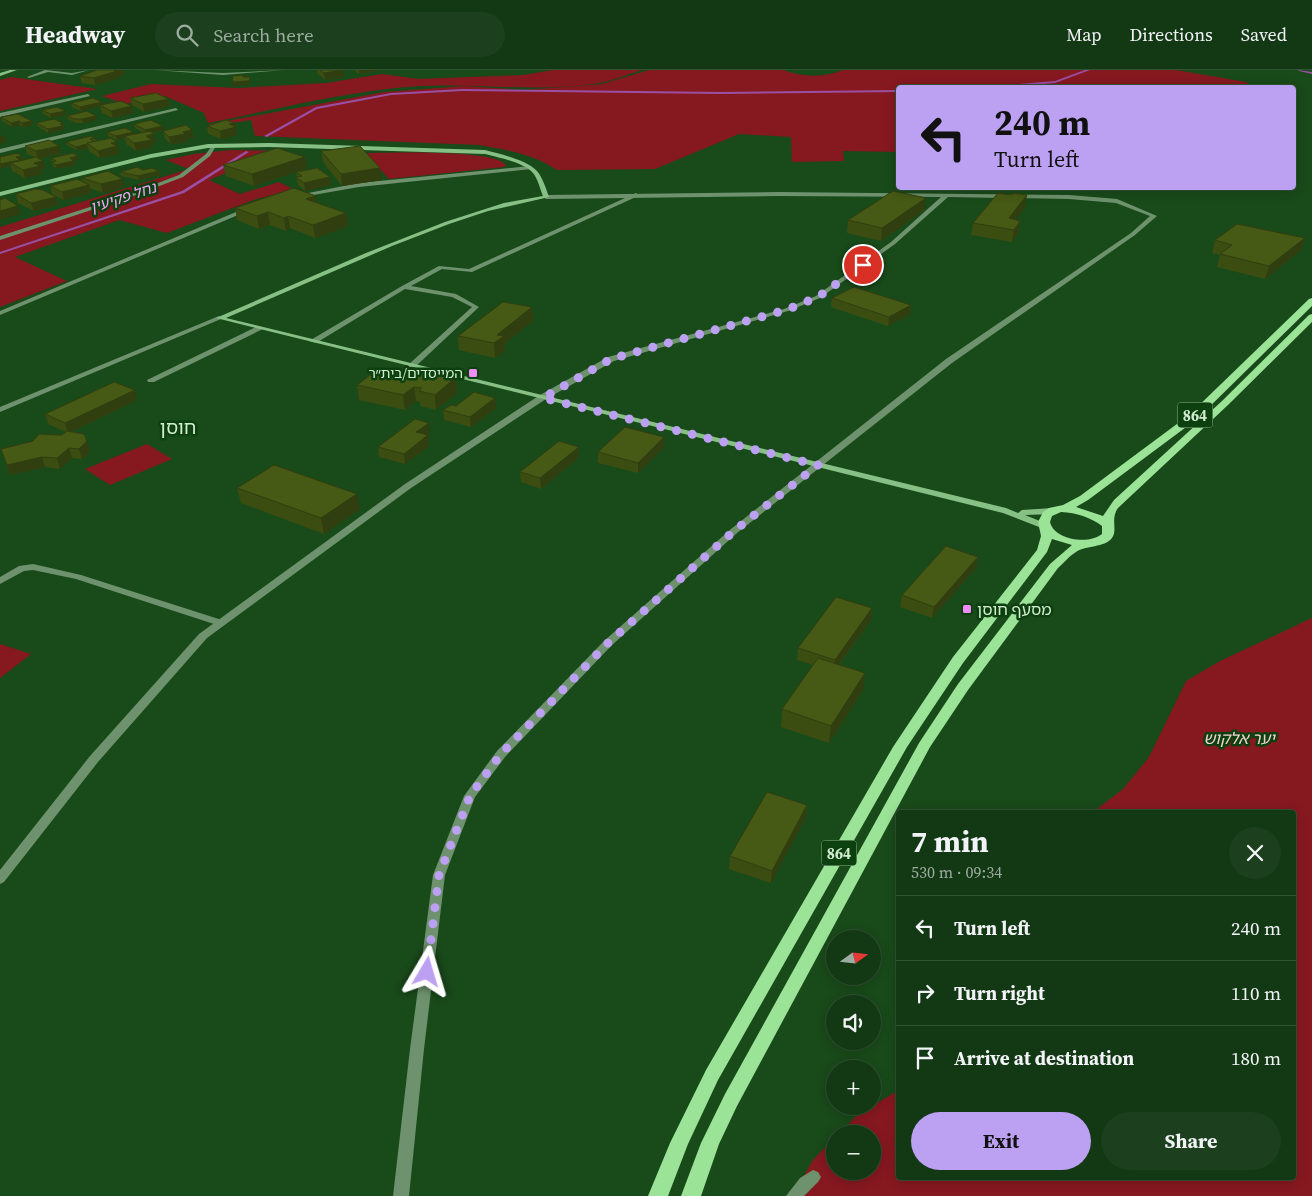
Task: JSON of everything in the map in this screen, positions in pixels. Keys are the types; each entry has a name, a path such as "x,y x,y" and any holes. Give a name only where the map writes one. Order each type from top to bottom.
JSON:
{"main road":[{"name":"864","path":"1058,510 1084,498 1192,417 1312,301"},
{"name":"864","path":"1107,524 1108,517 1118,502 1220,408 1312,317"},
{"path":"1058,510 1083,510 1102,518 1107,524 1110,530 1103,540 1085,543 1064,540 1055,536 1046,527 1044,520 1047,515 1058,510"},
{"name":"864","path":"658,1196 679,1143 708,1083 896,755 921,713 958,660 1043,550 1047,536 1046,527"},
{"name":"864","path":"691,1196 710,1144 731,1100 924,746 963,687 1054,566 1071,550 1085,543"}],"street":[{"path":"0,75 15,70"},
{"path":"29,77 49,70 72,74 87,70"},
{"path":"156,70 223,74 282,70"},
{"path":"0,115 88,95"},
{"path":"0,151 176,110"},
{"path":"0,194 170,152 213,146 269,145 470,151 496,154 536,172 546,197"},
{"path":"0,238 126,197 180,176 208,155 213,146"},
{"path":"285,198 359,185 530,168"},
{"path":"0,410 358,258 467,215 501,204 546,197 636,195 780,194 1098,198 1117,201 1154,216 1133,234 949,361 734,531 608,643 501,754 470,796 439,875 401,1196"},
{"path":"313,341 441,267 470,271 636,195"},
{"path":"0,879 94,759 203,636 408,486 543,398 611,359 786,310 818,297 894,243 946,197"},
{"path":"0,313 258,205"},
{"path":"404,287 454,295 476,307 412,365"},
{"path":"219,318 1006,511 1029,514 1058,510"},
{"path":"150,380 261,328"},
{"path":"1006,511 1046,527"},
{"path":"0,581 22,568 33,568 78,577 221,623"},
{"path":"794,1196 805,1183 814,1177"}],"green space":[{"path":"553,70 642,70 604,82 577,86 532,88 443,85 394,88 314,101 208,123 204,113 165,96 125,104 102,96 151,84 238,88 326,83 382,74 418,79 523,75"},
{"path":"649,70 783,70 813,76 836,73 843,70 1176,70 1246,82 1250,85 896,85 896,152 843,151 844,161 792,162 791,137 739,134 655,169 557,170 530,156 479,145 255,136 251,120 208,127 210,124 384,92 465,86 524,90 602,84"},
{"path":"11,77 97,89 0,111 0,80"},
{"path":"231,150 281,151 209,180 240,194 279,182 295,190 256,199 167,233 119,220 15,257 67,281 0,307 0,227 189,169 166,160 194,154"},
{"path":"365,153 462,154 482,156 497,160 506,165 504,167 389,179"},
{"path":"147,444 172,459 110,485 85,469"},
{"name":"יער אלקוש","path":"1312,618 1312,1196 792,1196 813,1160 826,1146 826,1180 881,1180 881,1125 848,1125 857,1115 881,1115 881,1101 896,1092 896,1180 1296,1180 1296,810 1096,810 1123,789 1149,757 1186,681 1220,661"},
{"path":"0,644 31,654 0,678"}],"building":[{"path":"97,70 117,71 94,78 80,76"},
{"path":"320,70 343,70 324,73"},
{"path":"243,75 243,77 250,77 249,81 232,82 233,76"},
{"path":"156,93 169,99 143,104 130,98"},
{"path":"93,98 102,102 80,107 71,103"},
{"path":"121,101 132,106 111,111 100,105"},
{"path":"57,107 66,111 50,114 42,110"},
{"path":"87,111 96,116 74,119 67,116"},
{"path":"18,114 32,121 11,123 1,117"},
{"path":"54,119 63,123 60,124 63,126 48,129 36,123"},
{"path":"151,120 163,126 145,130 134,124"},
{"path":"226,120 235,123 229,124 236,127 220,131 207,126"},
{"path":"186,125 192,130 183,132 185,134 169,137 163,131"},
{"path":"125,128 134,132 116,136 107,132"},
{"path":"150,131 154,134 146,136 152,140 134,143 125,136"},
{"path":"91,136 95,138 90,139 94,142 76,147 66,142"},
{"path":"111,138 117,142 111,143 117,146 98,151 87,143"},
{"path":"49,140 59,146 36,151 25,146"},
{"path":"360,146 380,168 341,174 321,151"},
{"path":"277,148 305,157 252,174 223,165"},
{"path":"17,153 22,156 16,157 20,160 0,164 0,157"},
{"path":"73,153 78,156 70,158 74,161 56,165 52,162 56,161 51,158"},
{"path":"36,157 43,161 34,163 40,166 23,170 10,163"},
{"path":"137,167 143,170 152,168 159,171 138,176 120,172"},
{"path":"317,168 330,177 304,183 296,177 302,176 296,172"},
{"path":"108,171 123,179 101,184 82,178"},
{"path":"77,179 89,185 62,192 50,186"},
{"path":"294,188 316,196 306,199 346,213 313,225 288,216 284,218 268,212 257,216 235,208"},
{"path":"35,189 43,190 56,197 31,203 16,194"},
{"path":"893,191 926,198 882,228 848,220"},
{"path":"998,193 1027,195 1009,218 1020,221 1014,230 973,223"},
{"path":"5,198 18,206 0,211 0,200"},
{"path":"1237,224 1305,238 1269,266 1220,254 1232,245 1215,240"},
{"path":"854,287 911,305 889,317 832,298"},
{"path":"503,302 532,307 497,335 504,336 494,343 458,336"},
{"path":"378,369 403,374 410,369 455,378 435,395 419,391 422,388 414,387 403,395 357,385"},
{"path":"114,382 135,390 65,423 45,414"},
{"path":"474,392 495,398 470,417 443,410 451,405 456,406"},
{"path":"415,419 429,423 416,432 428,435 404,454 378,447"},
{"path":"625,427 664,437 638,463 598,452"},
{"path":"67,431 84,434 87,441 79,449 69,448 57,458 42,457 7,465 1,449 33,441 39,434 62,435"},
{"path":"559,441 579,447 540,478 520,472"},
{"path":"274,465 357,494 321,518 237,488"},
{"path":"946,546 978,557 934,607 902,595"},
{"path":"836,597 872,608 835,660 798,648"},
{"path":"818,658 865,673 831,726 782,709"},
{"path":"767,792 807,805 772,871 730,856"}],"waterway":[{"name":"נחל פקיעין","path":"1015,85 1055,82 1088,70"},
{"path":"1300,70 1312,73"},
{"name":"נחל פקיעין","path":"266,136 316,108 391,94 462,90 721,93 896,91"},
{"name":"נחל פקיעין","path":"0,253 183,192 247,152"}],"place":[{"name":"המייסדים/בית״ר","path":"473,373"},
{"name":"מסעף חוסן","path":"967,609"}],"district":[{"name":"חוסן","path":"178,427"}],"route":[{"path":"427,972 439,875 470,796 501,754 608,643 734,531 818,465 543,398 611,359 786,310 818,297 863,265"}]}
